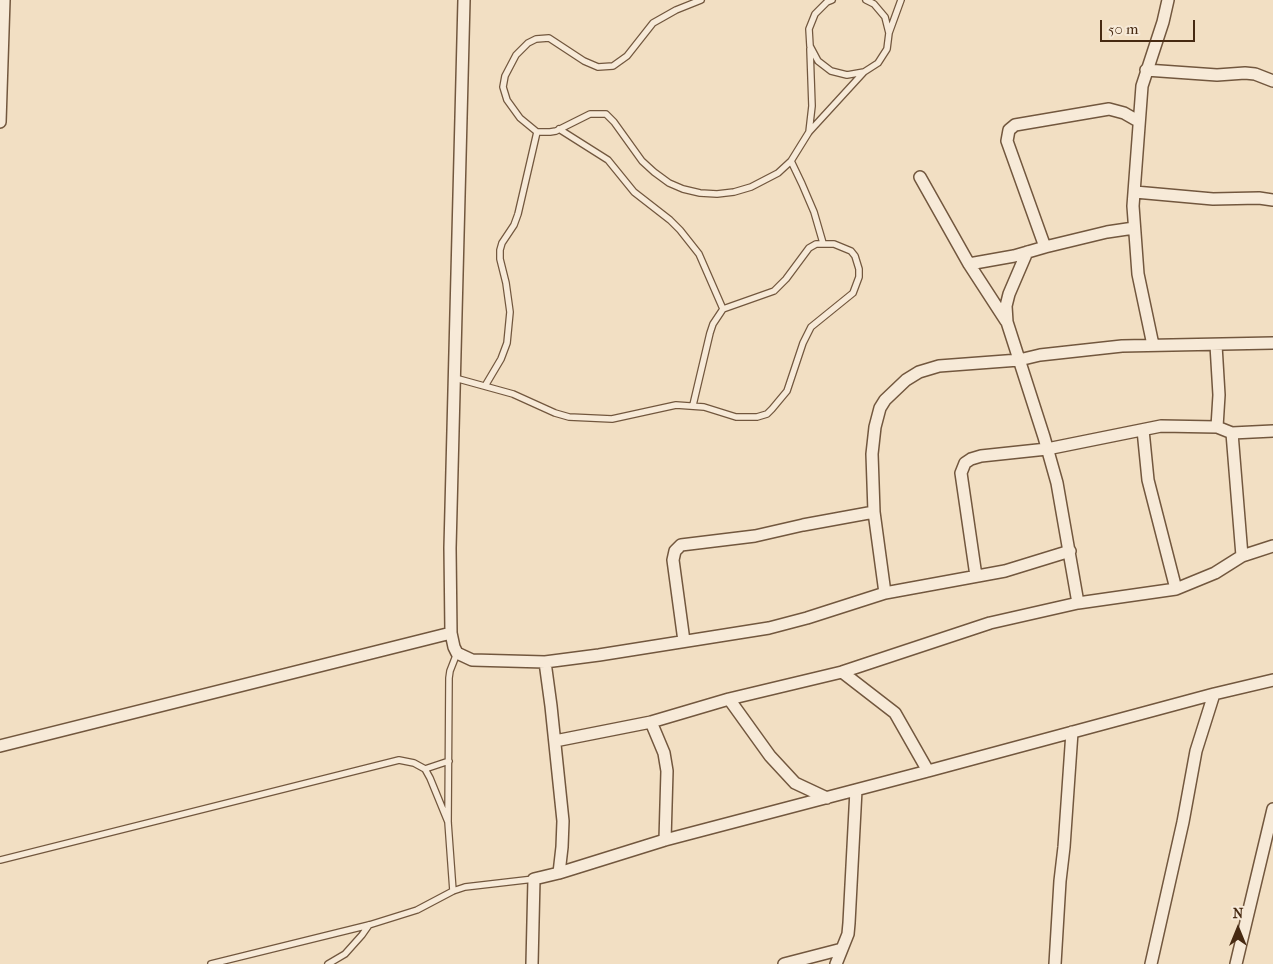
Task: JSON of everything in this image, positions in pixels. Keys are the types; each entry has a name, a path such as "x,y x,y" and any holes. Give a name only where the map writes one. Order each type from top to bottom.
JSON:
{"street":[{"path":"0,122 4,0"},
{"path":"464,0 450,548 451,633 457,653 472,660 545,662 769,628 885,594 1005,571 1070,551"},
{"path":"1153,345 1138,274 1133,206 1142,86 1167,9 1168,0"},
{"path":"1146,70 1217,76 1245,73 1255,74 1273,81"},
{"path":"1045,247 1007,141 1009,130 1015,125 1109,109 1124,113 1138,121"},
{"path":"920,177 968,264 1007,322"},
{"path":"1135,192 1213,200 1273,200"},
{"path":"968,264 998,259 1107,232 1134,228"},
{"path":"1028,252 1009,294 1006,306 1007,322 1057,484 1078,603"},
{"path":"885,594 874,512 872,454 875,427 880,408 885,400 894,390 919,372 931,368 1018,360 1040,355 1122,346 1273,344"},
{"path":"1216,345 1219,395 1217,427"},
{"path":"976,576 962,473 965,463 971,458 1047,449 1160,426 1217,427 1232,433 1273,431"},
{"path":"1143,430 1148,480 1176,589"},
{"path":"1232,433 1242,556"},
{"path":"684,641 674,560 674,551 681,545 755,536 874,512"},
{"path":"555,741 651,722 729,699 842,672 990,623 1078,603 1176,589 1215,573 1242,556 1273,546"},
{"path":"0,746 451,633"},
{"path":"545,662 555,741 562,821 559,873"},
{"path":"842,672 896,714 928,771"},
{"path":"532,964 534,879 665,840 1273,680"},
{"path":"1151,964 1183,822 1196,751 1214,694"},
{"path":"729,699 770,756 795,783 826,798"},
{"path":"651,722 664,753 667,771 665,840"},
{"path":"1055,964 1072,732"},
{"path":"836,964 848,934 856,790"},
{"path":"1236,964 1273,809"},
{"path":"784,964 842,949"}],"lane":[{"path":"702,0 676,10 653,23 627,56 613,66 598,67 584,62 549,38 541,38 528,43 516,55 505,76 503,87 506,100 520,118 537,132 550,132 559,129 590,114 606,114 654,172 669,183 700,193 734,192 751,187 778,173 791,160 809,132 864,72 878,63 887,49 889,33 901,0"},
{"path":"809,132 812,106 809,29 815,14 827,2 832,0"},
{"path":"866,0 874,4 885,17 889,33"},
{"path":"810,46 818,61 831,71 847,75 864,72"},
{"path":"559,129 608,160 634,192 680,230 699,254 724,309"},
{"path":"486,386 501,360 507,343 510,312 500,250 518,214 537,132"},
{"path":"791,160 811,205 823,243"},
{"path":"455,378 513,394 555,413 569,417 612,419 676,404 694,405 736,417 757,417 767,414 779,402 786,391 803,343 811,327 848,299 853,293 858,282 859,270 858,262 851,251 834,244 823,243 809,248 786,279 774,291 724,309 713,324 710,333 694,405"},
{"path":"453,891 448,822 449,678 457,653"},
{"path":"0,860 399,760 414,763 425,769 448,822"},
{"path":"425,769 449,761"},
{"path":"211,964 369,925 417,910 453,891 475,886 534,879"},
{"path":"328,964 344,954 369,925"}]}
